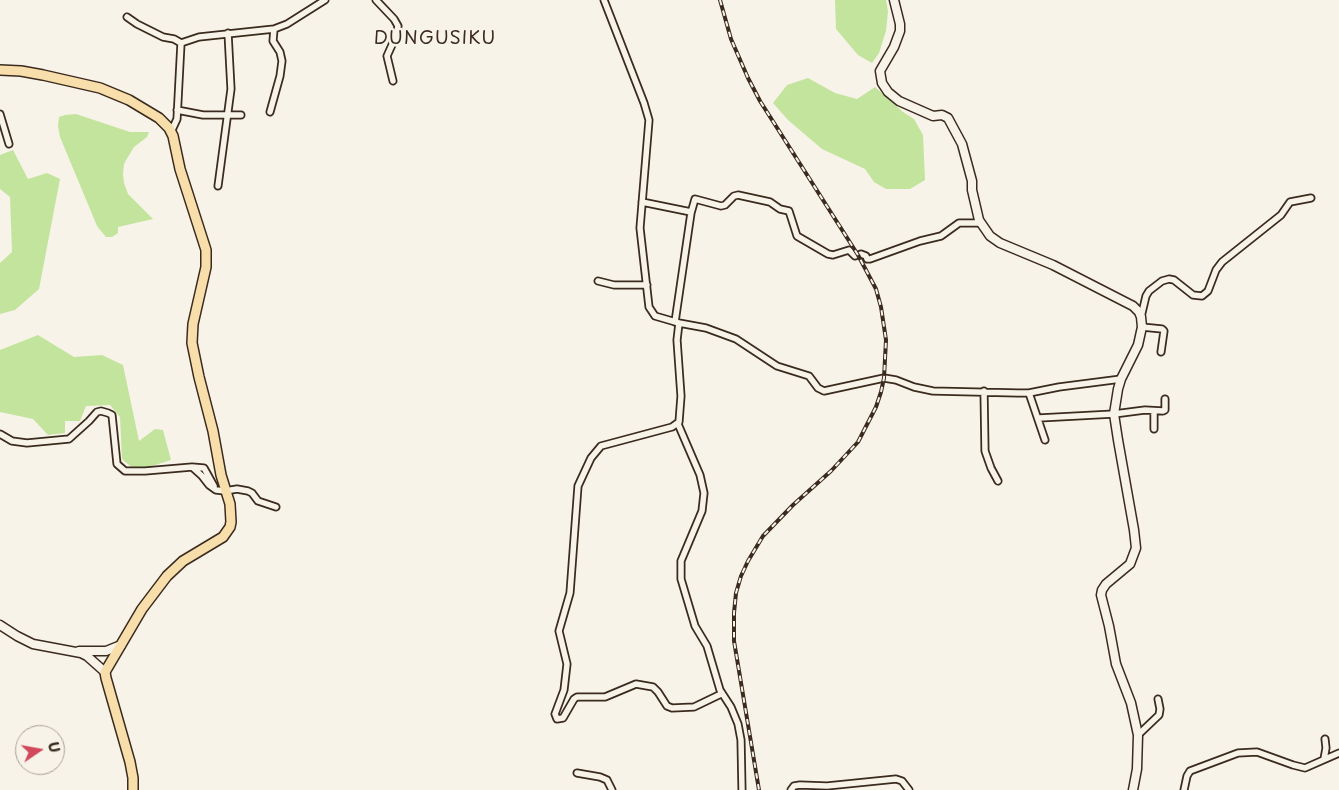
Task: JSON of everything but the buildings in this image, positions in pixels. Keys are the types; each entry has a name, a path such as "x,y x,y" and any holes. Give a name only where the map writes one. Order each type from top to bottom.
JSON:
{"main road":[{"path":"0,70 22,71 100,88 119,95 159,118 171,132 180,169 206,250 206,267 192,343 222,491 230,504 232,517 226,534 183,561 167,576 142,609 105,672 130,762 133,790"}],"street":[{"path":"127,17 136,24 163,37 174,39 181,43 200,37 274,29 287,24 325,0"},
{"path":"376,0 394,18 398,26 398,31 387,56 393,81"},
{"path":"604,0 649,120 640,228 650,311 655,316 677,323 706,328 736,339 777,366 809,376 818,388 824,391 884,378 933,391 1029,393 1121,379"},
{"path":"894,0 900,31 894,47 880,71 882,83 898,101 913,109 933,116 942,115 948,118 962,144 981,223 995,241 1053,265 1133,306 1141,317 1142,327 1138,345 1121,379 1114,414 1136,548 1130,564 1106,584 1101,595 1116,664 1131,703 1138,736 1137,769 1133,790"},
{"path":"270,112 282,61 280,52 273,41 274,29"},
{"path":"218,186 231,82 228,34"},
{"path":"171,132 178,110 181,43"},
{"path":"178,110 203,115 241,115"},
{"path":"0,114 10,144"},
{"path":"742,790 740,729 734,712 721,694 707,646 697,630 681,579 681,561 702,511 704,493 700,475 678,424 680,418 680,396 677,323 693,200 696,198 721,206 727,204 734,196 738,195 770,202 780,209 786,209 789,212 796,236 828,254 833,255 849,250 855,256 861,254 866,256 867,259 920,240 941,236 959,222 981,223"},
{"path":"1141,317 1146,296 1149,291 1162,281 1174,280 1193,295 1202,296 1208,290 1216,270 1222,262 1281,215 1290,202 1311,198"},
{"path":"642,202 691,212"},
{"path":"598,281 614,285 647,285"},
{"path":"1142,327 1162,329 1164,331 1161,352"},
{"path":"984,391 986,450 991,468 998,481"},
{"path":"1029,393 1045,440"},
{"path":"1039,418 1165,410 1165,399"},
{"path":"0,434 12,441 27,442 69,439 97,412 101,411 112,414 117,464 125,471 145,472 192,467 209,485 222,491 238,489 248,491 258,501 276,506"},
{"path":"1154,411 1154,429"},
{"path":"678,424 601,446 590,458 582,476 577,500 569,598 559,631 567,664 564,690 555,714 557,719 563,718 577,697 605,697 636,684 653,687 666,706 672,708 694,707 721,694"},
{"path":"0,625 17,636 43,647 74,651 106,652 121,645"},
{"path":"74,651 87,656 105,672"},
{"path":"1138,736 1159,714 1158,699"},
{"path":"1324,758 1325,739"},
{"path":"1184,790 1190,771 1238,753 1257,752 1305,768 1339,753"},
{"path":"577,773 591,774 607,780 612,790"},
{"path":"791,790 794,786 800,784 828,786 896,779 902,781 909,790"}],"green space":[{"path":"835,0 886,0 888,11 886,31 879,53 872,63 858,55 836,29"},
{"path":"808,78 835,93 857,99 875,87 903,112 914,119 923,135 925,180 910,189 886,189 874,182 865,169 822,149 788,120 773,103 787,85"},
{"path":"76,114 130,132 149,132 147,137 134,147 124,164 123,174 128,194 153,219 118,227 118,233 112,237 106,237 97,226 60,137 59,117"},
{"path":"13,150 28,179 47,173 60,179 39,289 15,310 0,314 0,263 12,252 10,197 0,189 0,155"},
{"path":"38,335 74,357 102,355 123,365 139,441 155,429 163,430 171,460 136,471 122,459 120,417 110,405 86,406 80,421 65,421 65,433 48,435 33,419 0,412 0,350"}],"railway":[{"path":"720,0 731,39 760,101 858,255 876,289 886,340 884,378 881,392 876,407 858,442 831,471 793,505 763,536 748,561 736,593 734,641 759,790"}],"district":[{"name":"DUNGUSIKU","path":"435,39"}]}
